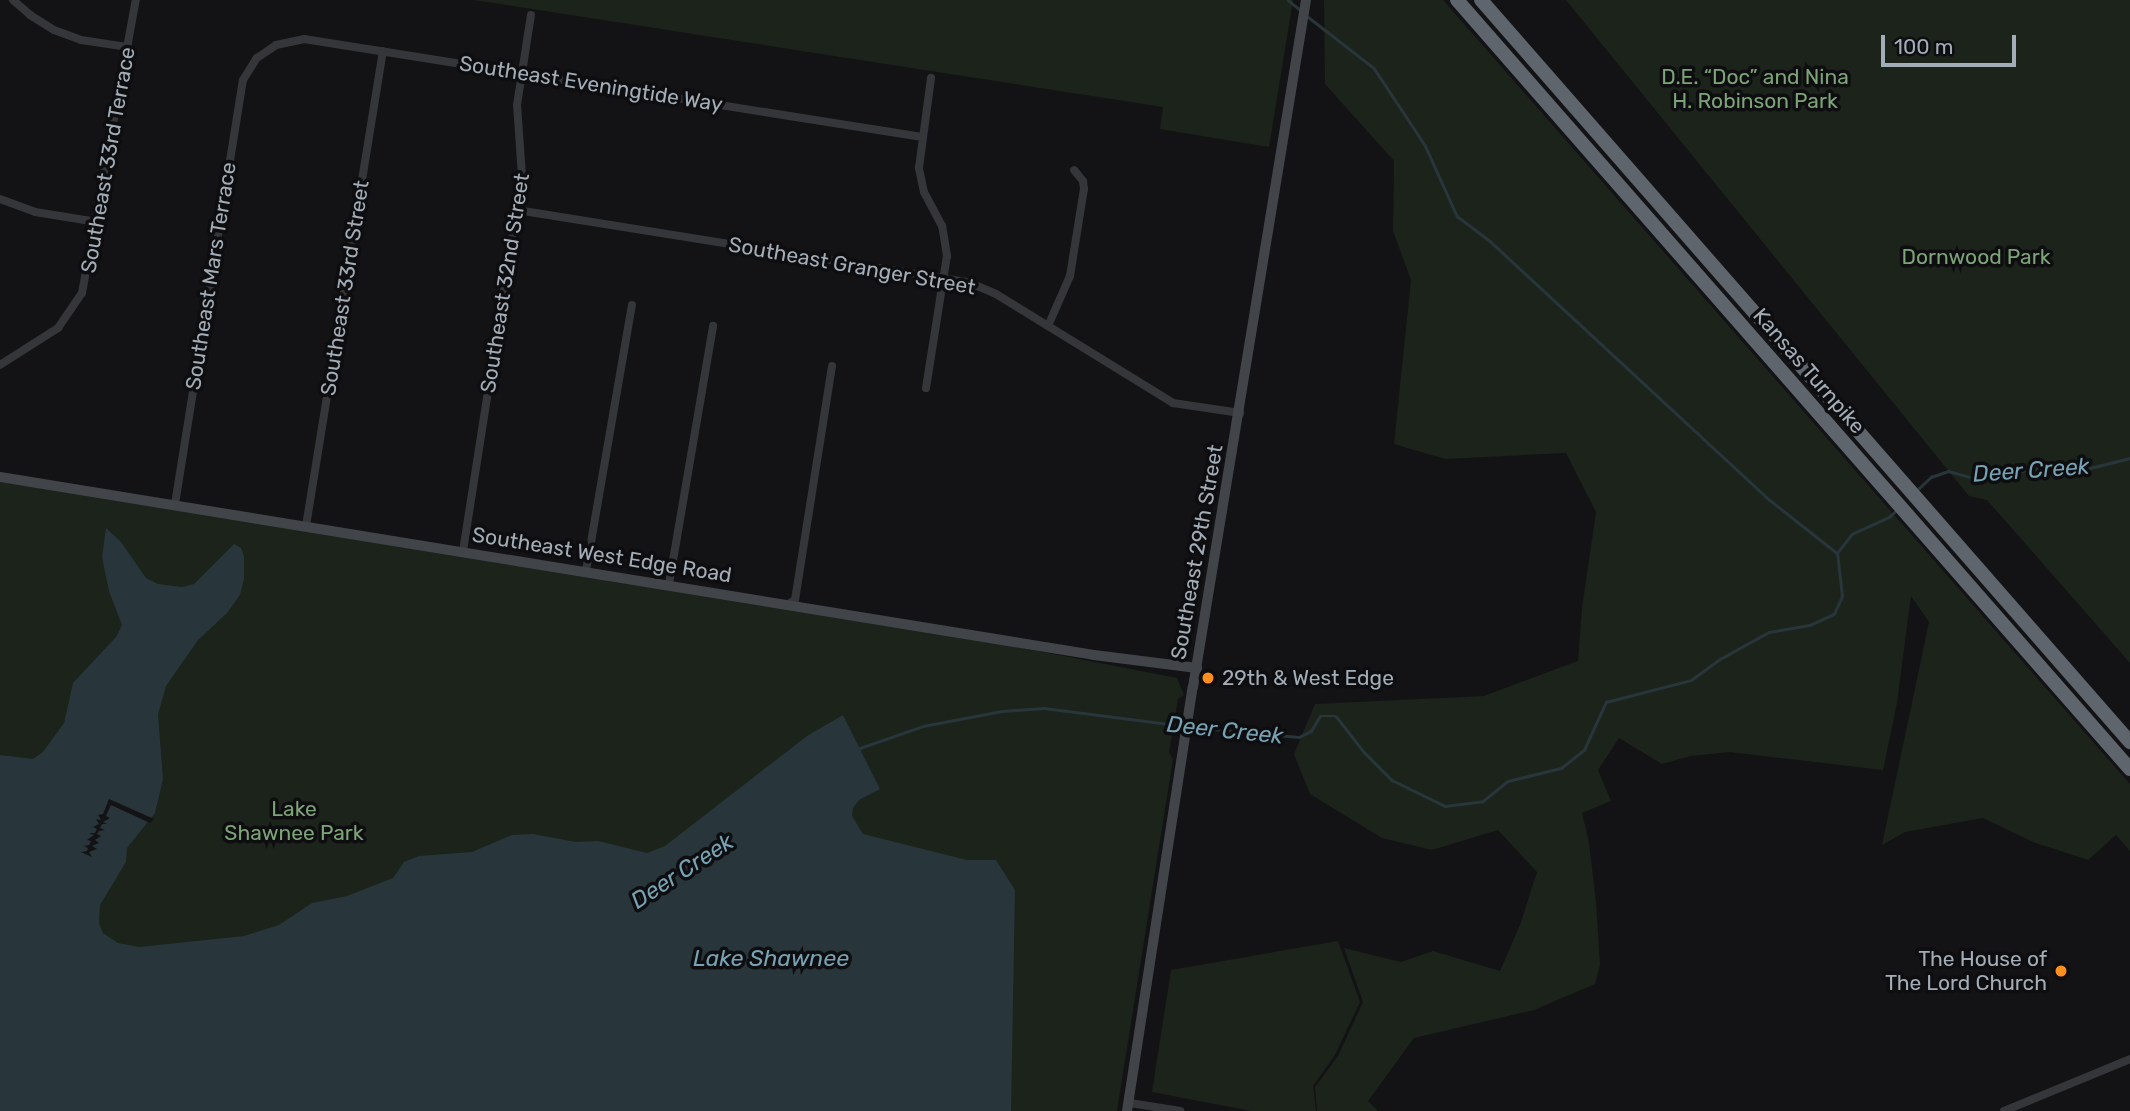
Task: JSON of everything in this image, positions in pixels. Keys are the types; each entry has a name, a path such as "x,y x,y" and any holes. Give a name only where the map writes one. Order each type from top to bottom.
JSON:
{"highway":[{"name":"Kansas Turnpike","path":"1457,0 2130,769"},
{"name":"Kansas Turnpike","path":"1481,0 2130,742"}],"street":[{"path":"13,0 54,30 81,40 128,47"},
{"name":"Southeast 33rd Terrace","path":"0,365 48,336 73,310 88,278 136,0"},
{"name":"Southeast 29th Street","path":"1128,1107 1306,0"},
{"name":"Southeast 32nd Street","path":"463,551 523,166 517,122 530,15"},
{"name":"Southeast Eveningtide Way","path":"262,54 276,45 298,40 383,51 922,137"},
{"name":"Southeast 33rd Street","path":"306,526 383,51"},
{"name":"Southeast Mars Terrace","path":"174,505 243,80 262,54"},
{"path":"926,388 944,278 946,240 921,180 919,160 931,78"},
{"path":"1048,326 1070,276 1084,189 1083,181 1074,170"},
{"path":"0,199 36,212 97,222"},
{"name":"Southeast Granger Street","path":"517,210 944,278 996,294 1173,403 1240,413"},
{"path":"586,571 632,305"},
{"path":"669,584 713,326"},
{"path":"787,605 795,600 832,366"},
{"name":"Southeast West Edge Road","path":"0,477 1094,655 1197,668"},
{"path":"2004,1111 2130,1059"},
{"path":"1128,1107 1180,1111"}],"green space":[{"path":"474,0 1293,0 1269,147 1160,129 1163,107"},
{"path":"1324,0 1443,0 2130,784 2130,851 2116,835 2088,860 2033,842 1983,818 1905,832 1882,845 1929,622 1911,596 1897,703 1883,770 1730,752 1691,756 1662,764 1619,738 1598,770 1611,801 1582,813 1589,842 1596,902 1600,965 1595,984 1534,1010 1414,1038 1368,1101 1378,1111 1317,1111 1315,1087 1338,1056 1363,1002 1344,948 1401,962 1433,951 1500,971 1520,925 1537,872 1498,830 1432,850 1382,838 1310,794 1294,754 1315,704 1484,696 1578,661 1582,608 1596,512 1566,453 1445,459 1394,444 1411,280 1393,231 1394,161 1325,84"},
{"name":"Dornwood Park","path":"1566,0 2130,0 2130,663 1987,500 1969,496"},
{"name":"Lake Shawnee Park","path":"0,480 1028,649 1177,678 1184,695 1178,699 1169,752 1173,759 1117,1111 0,1111"},
{"path":"1338,941 1360,1002 1335,1055 1313,1086 1316,1111 1251,1111 1152,1092 1171,970"}],"water":[{"name":"Lake Shawnee","path":"106,528 121,542 146,578 158,584 182,587 194,584 234,544 241,548 244,556 244,579 240,595 227,613 198,640 166,686 158,714 163,779 155,813 127,848 126,862 100,905 99,923 103,933 118,943 139,947 244,936 279,925 312,903 347,896 393,878 404,862 419,856 472,852 512,835 533,834 576,842 598,841 647,853 665,846 807,736 843,715 880,789 859,800 853,808 852,816 863,834 967,860 996,860 1015,890 1011,1111 0,1111 0,755 33,759 43,752 64,723 73,683 116,637 122,625 109,591 102,557"}],"pier":[{"path":"109,799 154,819 150,823 111,805 106,816 110,818 103,822 107,824 102,824 100,828 105,830 99,831 97,834 101,836 95,840 99,843 92,846 97,849 89,852 92,857 81,852 87,851 88,848 84,846 89,845 91,841 87,840 94,835 89,833 95,833 97,829 93,827 99,824 96,819 101,820 98,815 103,814"}],"waterway":[{"path":"1288,0 1299,9"},
{"path":"1307,16 1374,68 1425,145 1457,216 1490,241 1766,497 1837,553"},
{"name":"Deer Creek","path":"1916,491 1931,477 1948,471 1975,478 2048,467 2086,469 2130,458"},
{"name":"Deer Creek","path":"1190,727 1299,737 1311,731 1320,716 1336,716 1364,752 1392,780 1445,806 1483,801 1508,781 1561,768 1584,750 1606,702 1691,680 1720,659 1769,632 1810,625 1834,614 1842,596 1837,553 1852,534 1896,511"},
{"name":"Deer Creek","path":"857,749 923,726 1002,711 1044,708 1184,726"}],"place":[{"name":"29th & West Edge","path":"1208,678"},
{"name":"The House of The Lord Church","path":"2061,971"}],"park label":[{"name":"D.E. “Doc” and Nina H. Robinson Park","path":"1755,89"}]}
